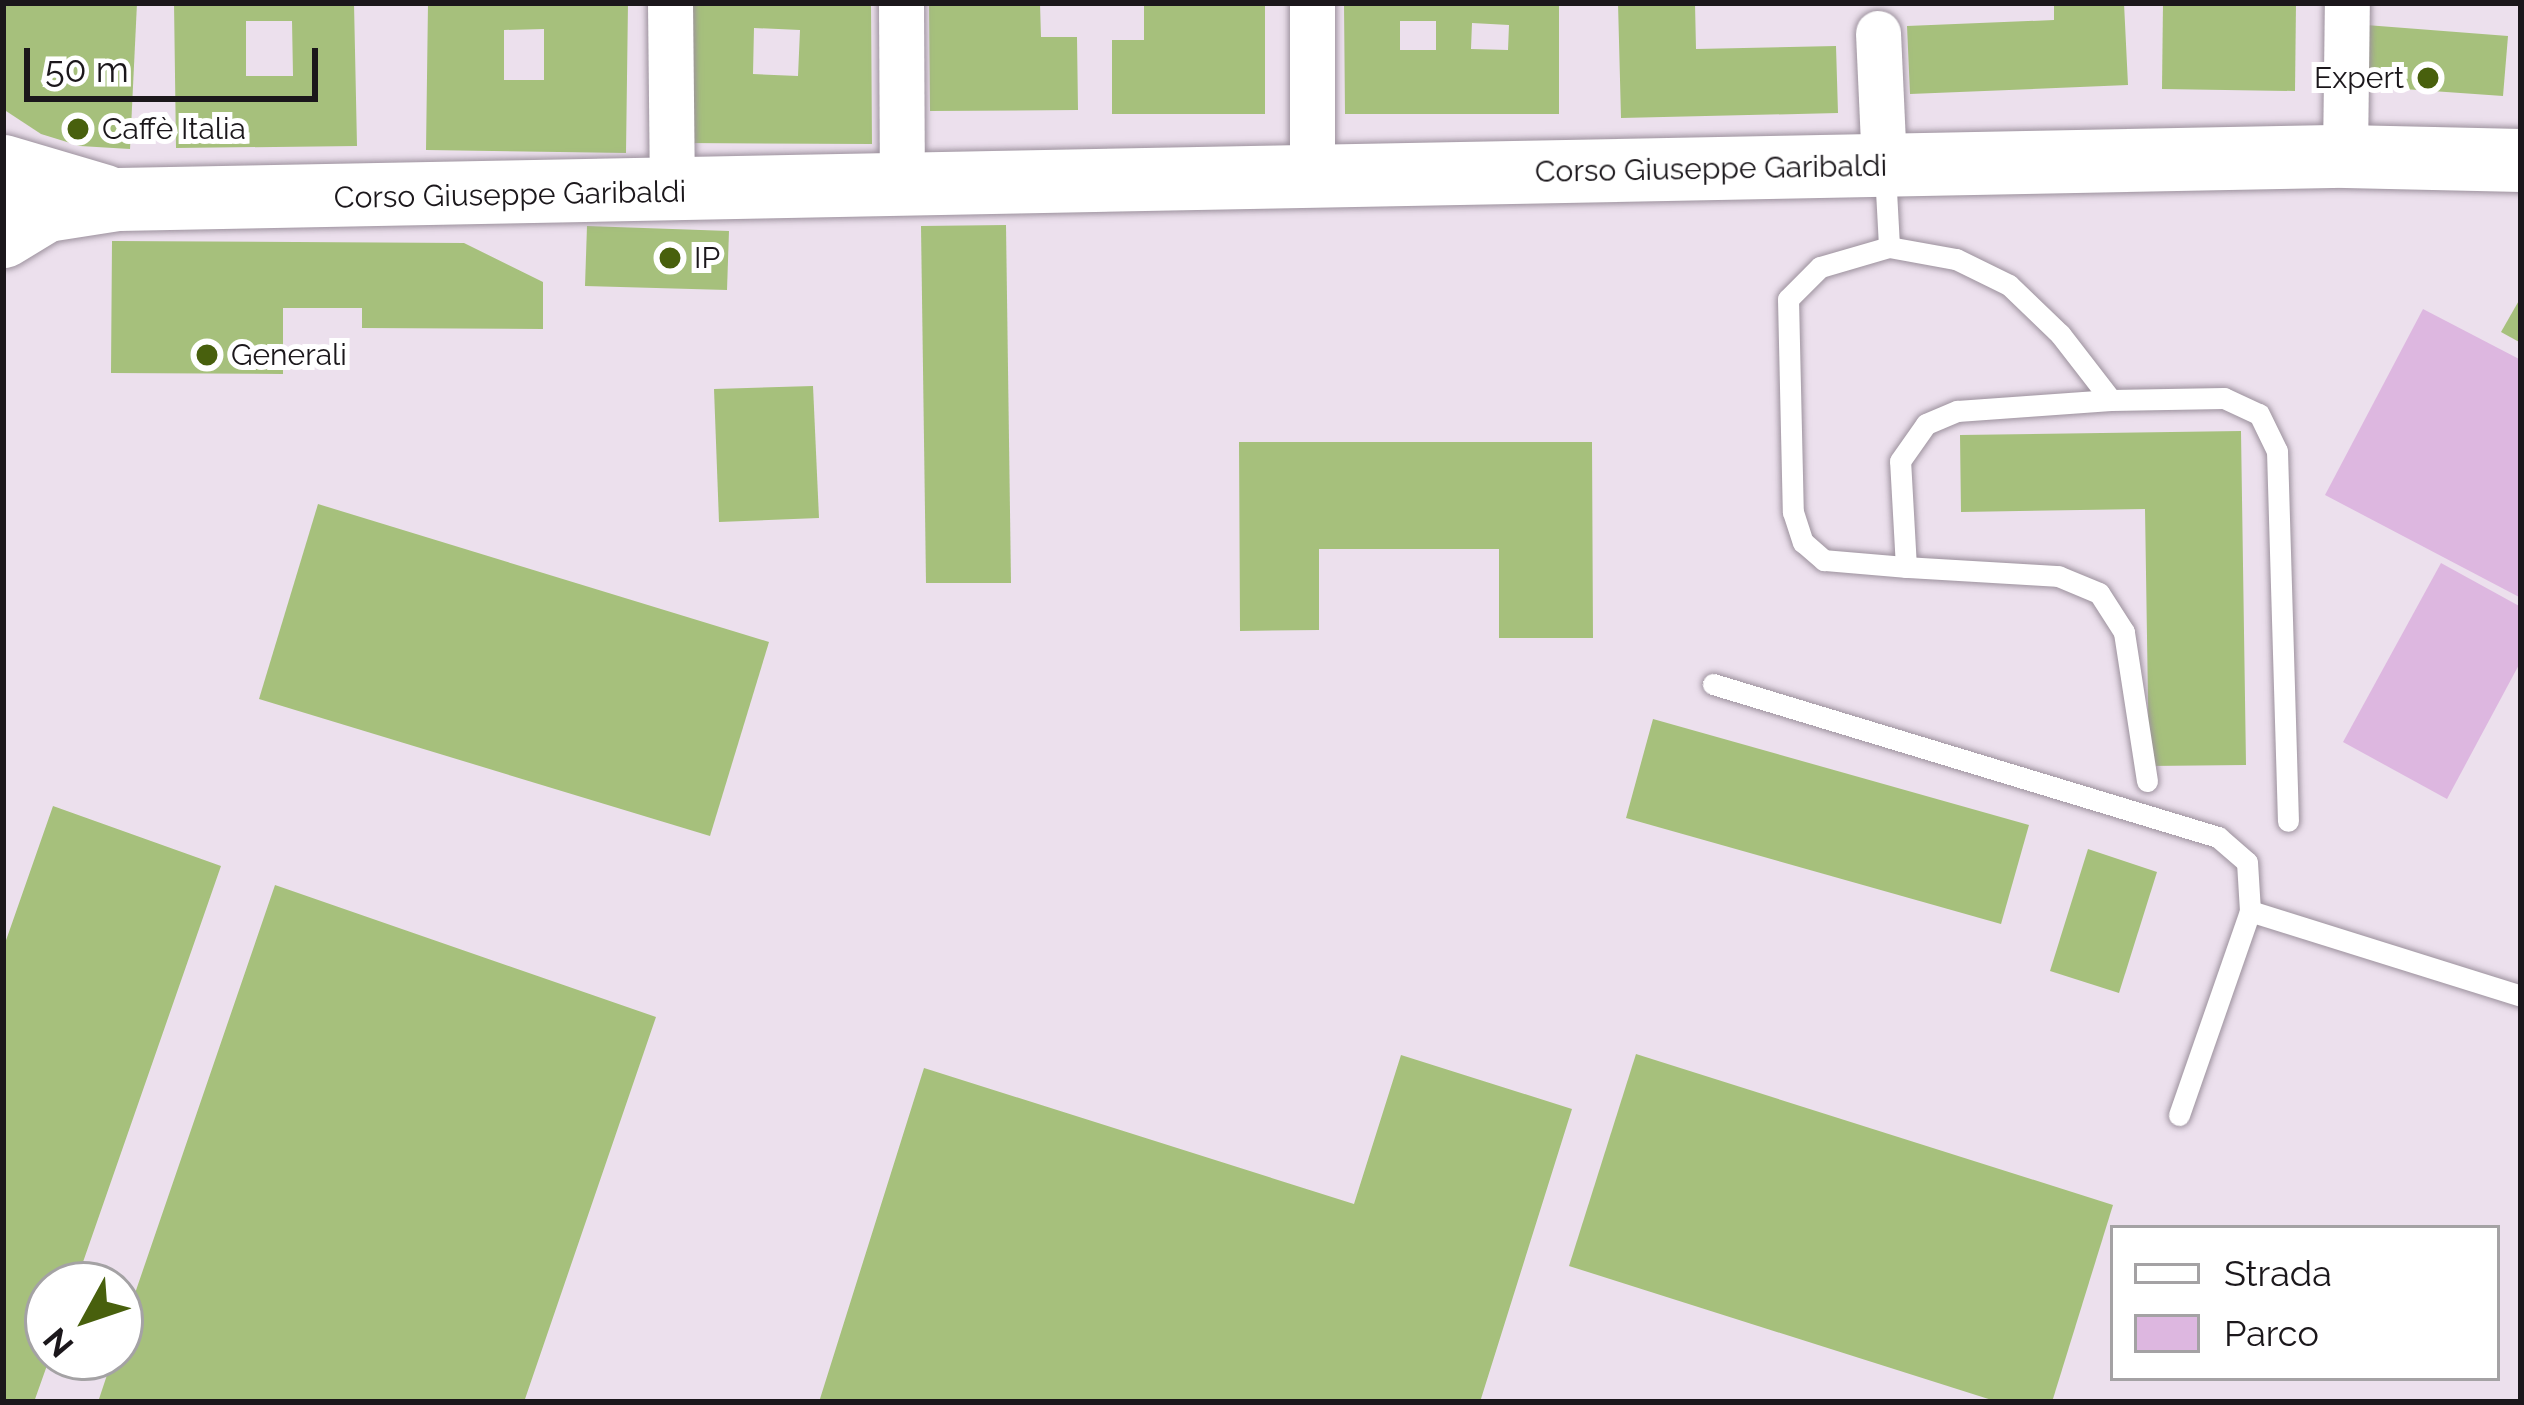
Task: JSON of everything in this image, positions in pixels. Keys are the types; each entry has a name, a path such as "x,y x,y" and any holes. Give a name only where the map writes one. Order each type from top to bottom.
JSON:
{"main road":[{"name":"Corso Giuseppe Garibaldi","path":"3,236 46,210 118,199 672,194 2345,156 2521,160"},
{"name":"Corso Giuseppe Garibaldi","path":"3,166 118,199"}],"street":[{"path":"670,3 672,194"},
{"path":"901,3 902,188"},
{"path":"1312,3 1312,179"},
{"path":"2345,156 2348,3"},
{"path":"1878,33 1884,165"}],"lane":[{"path":"1884,165 1889,248"},
{"path":"2110,400 2060,334 2009,285 1956,259 1889,248 1820,267 1788,299 1793,512 1803,542 1824,560 2058,576 2099,593 2124,632 2147,781"},
{"path":"1906,566 1900,461 1926,424 1957,411 2110,400 2236,400 2259,414 2275,439 2288,821"},
{"path":"1713,684 2218,838 2252,872 2250,911 2179,1115"},
{"path":"2250,911 2521,995"}],"green space":[{"path":"2423,309 2521,360 2521,598 2325,495"},
{"path":"2441,563 2521,607 2521,661 2447,799 2343,742"}],"building":[{"path":"3,3 137,3 130,149 80,146 41,134 6,111"},
{"path":"174,3 354,3 357,146 176,148","holes":["246,21 292,21 293,76 246,76"]},
{"path":"428,3 628,3 626,153 426,150","holes":["544,29 544,80 504,80 504,30"]},
{"path":"685,3 871,3 872,144 685,143","holes":["754,28 800,30 798,76 753,74"]},
{"path":"929,3 1040,3 1041,37 1077,37 1078,110 930,111"},
{"path":"1144,3 1265,3 1265,114 1112,114 1112,40 1144,40"},
{"path":"1344,3 1559,3 1559,114 1345,114","holes":["1400,21 1436,21 1436,50 1400,50","1472,23 1509,25 1508,50 1471,49"]},
{"path":"1618,3 1695,3 1696,49 1836,46 1838,113 1621,118"},
{"path":"2054,3 2124,3 2128,85 1910,94 1907,26 2054,20"},
{"path":"2163,3 2296,3 2295,91 2162,89"},
{"path":"2366,25 2508,36 2503,96 2361,86"},
{"path":"1006,225 1011,583 926,583 921,226"},
{"path":"587,226 729,231 727,290 585,286"},
{"path":"112,241 464,243 543,282 543,329 362,328 362,308 283,308 283,374 111,373"},
{"path":"2521,297 2521,343 2501,332"},
{"path":"813,386 819,518 719,522 714,389"},
{"path":"2241,431 2246,765 2149,766 2145,509 1961,512 1960,435"},
{"path":"1239,442 1592,442 1593,638 1499,638 1499,549 1319,549 1319,630 1240,631"},
{"path":"318,504 769,642 710,836 259,699"},
{"path":"1653,719 2029,825 2001,924 1626,818"},
{"path":"53,806 221,866 83,1261 24,1261 24,1381 41,1381 34,1402 3,1402 3,949"},
{"path":"2088,849 2157,872 2119,993 2050,971"},
{"path":"275,885 656,1017 524,1402 98,1402 105,1381 144,1381 144,1267"},
{"path":"1636,1054 2113,1205 2052,1402 1998,1402 1569,1266"},
{"path":"1401,1055 1572,1109 1480,1402 819,1402 924,1068 1354,1204"}],"place":[{"name":"Expert","path":"2428,78"},
{"name":"Caffè Italia","path":"78,129"},
{"name":"IP","path":"670,258"},
{"name":"Generali","path":"207,355"}]}
